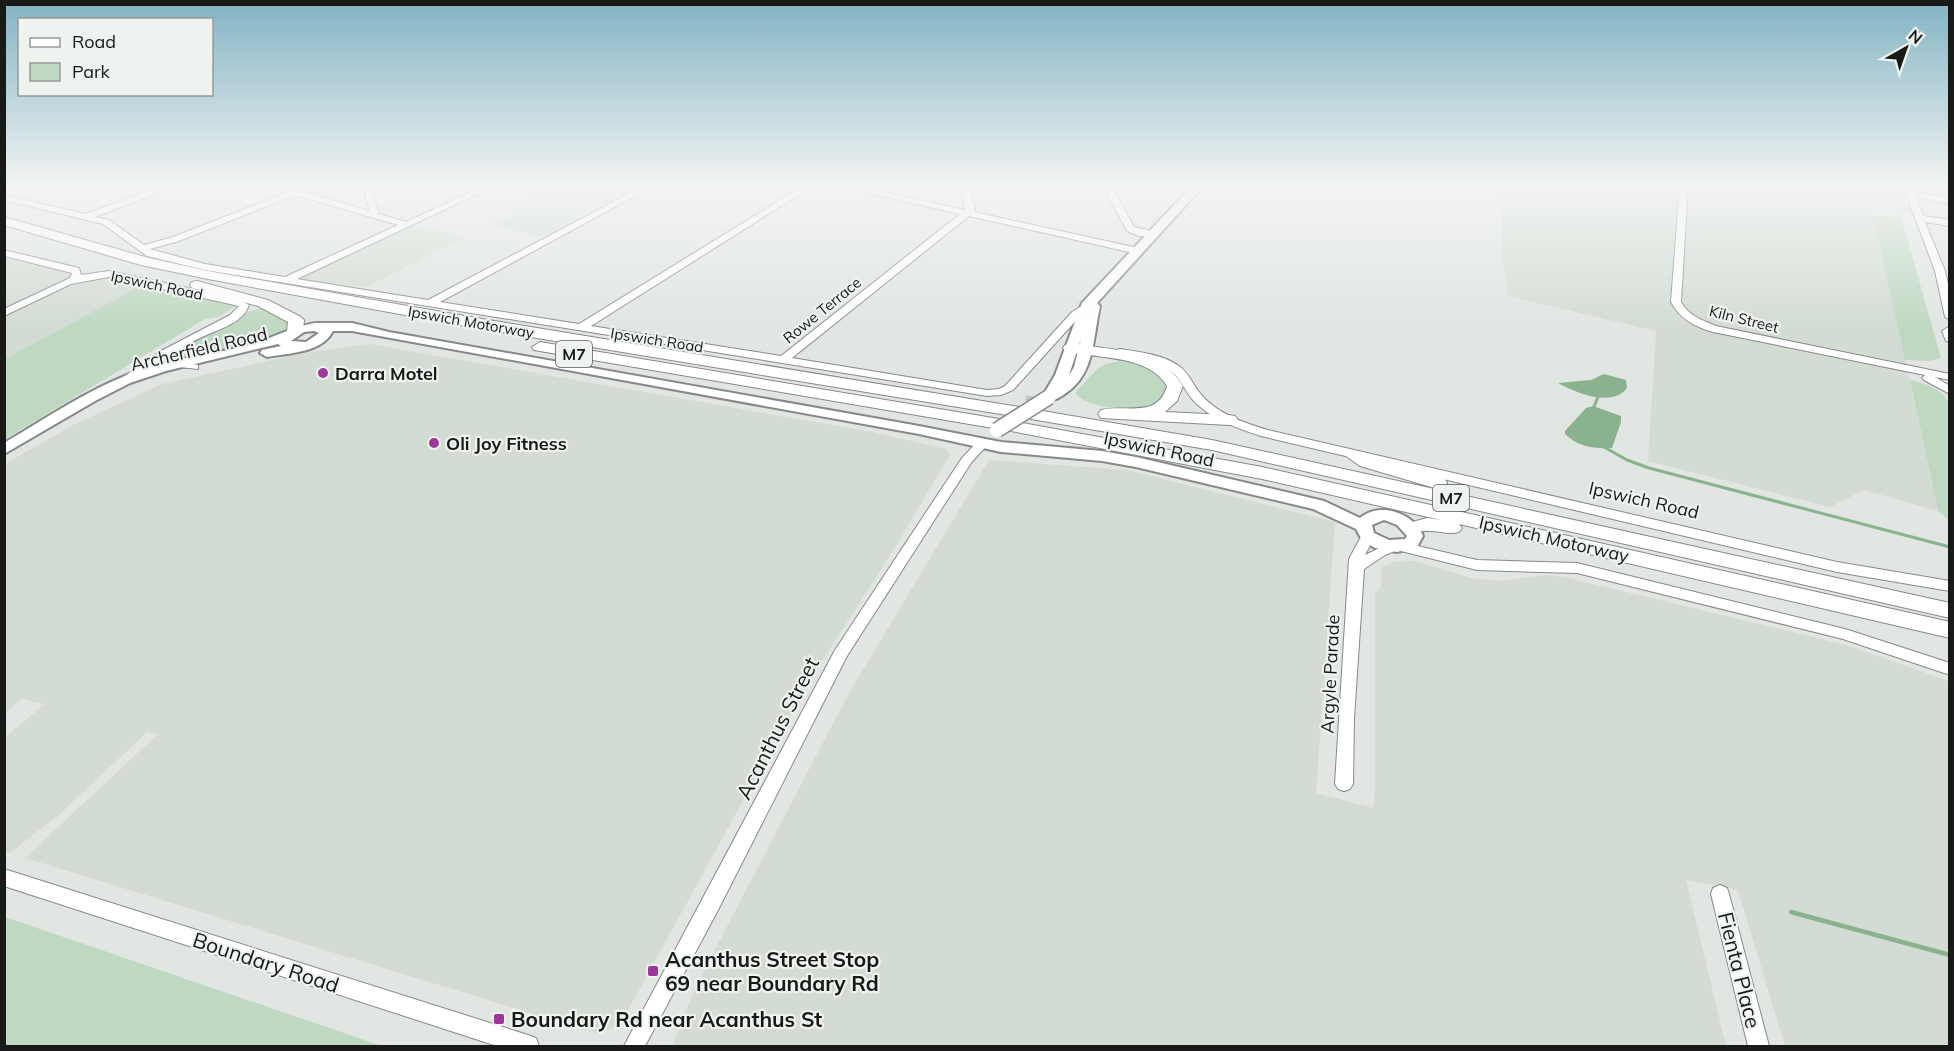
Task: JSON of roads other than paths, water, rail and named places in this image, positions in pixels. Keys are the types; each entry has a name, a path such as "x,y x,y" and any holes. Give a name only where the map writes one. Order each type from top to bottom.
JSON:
{"highway":[{"name":"Ipswich Motorway","path":"47,233 146,262 207,275 482,324 905,393 1032,410 1212,445 1950,611"},
{"name":"Ipswich Motorway","path":"4,234 157,272 574,354 995,427"},
{"path":"157,272 168,278 275,308 296,320 290,334"},
{"path":"1083,349 1110,353 1152,364 1161,368 1173,380 1174,393 1166,404 1136,417"},
{"name":"Ipswich Motorway","path":"1032,410 1227,465 1950,630"},
{"path":"1032,410 1230,420"},
{"path":"1355,456 1366,462 1465,491 1832,578 1862,590"},
{"path":"1414,532 1434,524 1670,577 1794,600 1810,598"}],"main road":[{"path":"1032,410 1060,380 1083,349 1084,309 1153,234"},
{"path":"982,444 995,427 1032,410 1070,384 1083,349 1095,299"},
{"name":"Archerfield Road","path":"4,450 126,380 174,364 253,349 308,327 321,328"},
{"path":"318,342 327,332 321,328"},
{"name":"Ipswich Road","path":"321,328 361,328 387,335 1031,452 1119,458 1318,505 1369,526"},
{"path":"290,334 285,343 298,347"},
{"name":"Ipswich Road","path":"318,342 343,336 387,335"},
{"name":"Archerfield Road","path":"76,407 129,385 194,367 318,342"},
{"path":"1083,349 1110,353"},
{"path":"1400,519 1414,532 1411,543 1397,547 1379,543 1369,526 1400,519"}],"street":[{"name":"Ipswich Road","path":"122,233 141,249 156,256 285,282 975,392 1001,392 1009,388 1076,314 1084,309"},
{"path":"141,249 191,233"},
{"path":"285,282 390,233"},
{"path":"428,304 561,233"},
{"path":"580,328 733,233"},
{"name":"Rowe Terrace","path":"783,360 942,233"},
{"path":"1057,233 1138,251"},
{"path":"1140,233 1153,234"},
{"name":"Kiln Street","path":"1680,233 1676,302 1681,311 1691,319 1731,333 1950,379"},
{"path":"1926,233 1940,271 1950,317"},
{"path":"4,253 76,270 77,273 75,278 4,313"},
{"name":"Ipswich Road","path":"75,278 109,274 239,302 244,305 242,311 234,317 163,354 126,380"},
{"path":"1950,329 1947,332 1950,339"},
{"path":"182,345 171,358 174,364 194,367"},
{"name":"Ipswich Road","path":"1110,353 1150,357 1174,368 1184,377 1200,399 1230,420 1250,429 1355,456 1366,456 1502,487 1837,567 1950,586"},
{"path":"1917,372 1950,369"},
{"path":"1917,372 1950,391"},
{"name":"Acanthus Street","path":"634,1047 710,906 840,654 966,461 982,444"},
{"name":"Argyle Parade","path":"1344,784 1356,559 1369,526"},
{"path":"1414,532 1436,551 1463,563"},
{"path":"1357,567 1380,552 1397,547 1463,563 1513,567 1553,564 1577,568 1845,634 1950,669"},
{"name":"Boundary Road","path":"4,877 528,1047"},
{"name":"Fienta Place","path":"1720,894 1759,1047"}],"waterway":[{"path":"1593,409 1598,397"},
{"path":"1604,447 1627,460 1649,468 1950,547"},
{"path":"1791,912 1950,955"}],"tunnel":[{"path":"1025,404 1050,407"}],"place":[{"name":"Darra Motel","path":"323,373"},
{"name":"Oli Joy Fitness","path":"434,443"},
{"name":"Acanthus Street Stop 69 near Boundary Rd","path":"653,971"},
{"name":"Boundary Rd near Acanthus St","path":"499,1019"}]}
